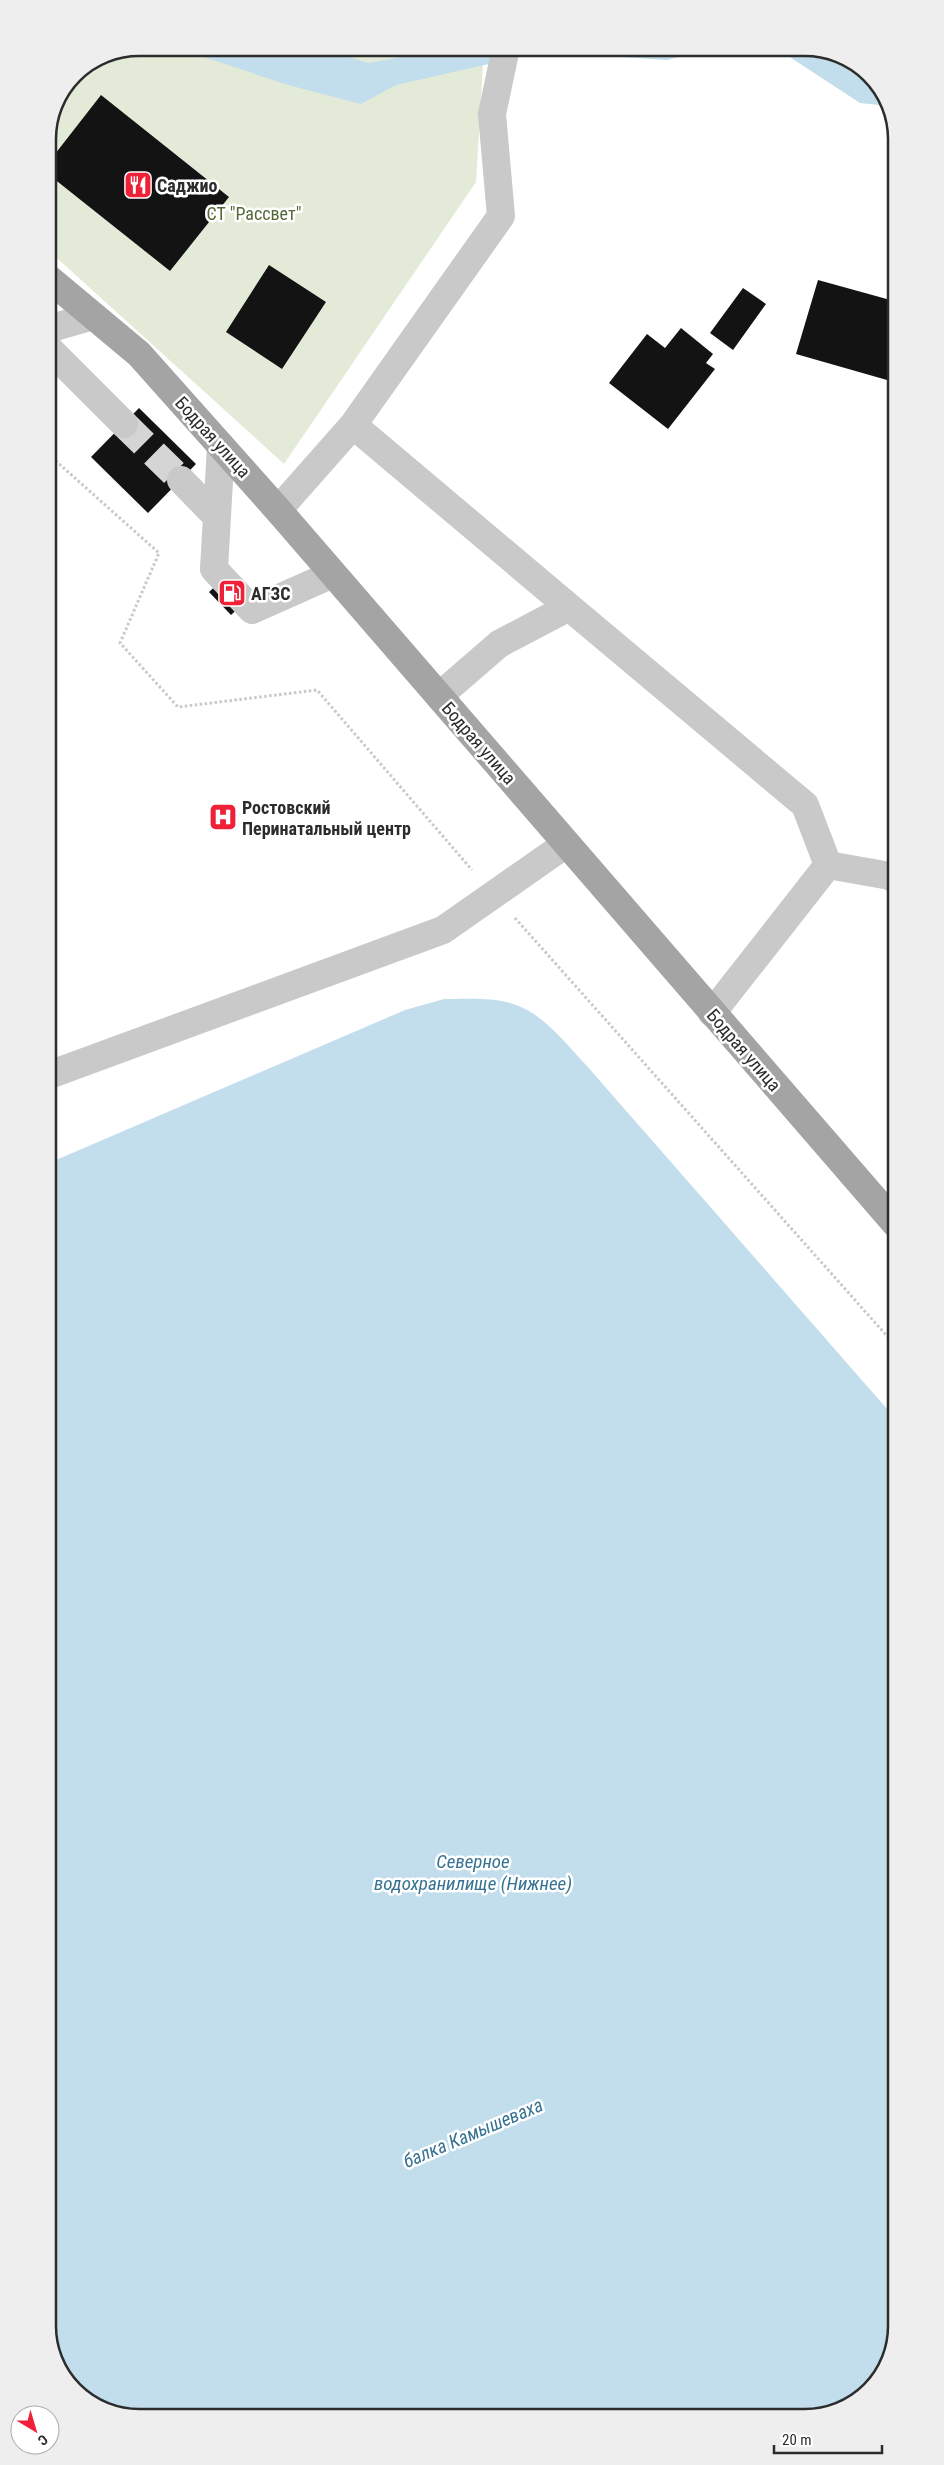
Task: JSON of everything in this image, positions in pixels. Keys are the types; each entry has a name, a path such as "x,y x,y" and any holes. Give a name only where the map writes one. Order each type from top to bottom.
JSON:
{"main road":[{"name":"Бодрая улица","path":"56,285 139,354 278,510 712,1014 888,1215"}],"street":[{"path":"278,510 353,425 501,216 492,114 504,56"},
{"path":"56,327 93,316"},
{"path":"56,356 124,424"},
{"path":"353,425 805,804 828,865"},
{"path":"221,446 214,569 252,610 333,574"},
{"path":"181,480 216,516"},
{"path":"439,696 499,644 569,607"},
{"path":"56,1072 443,930 492,893 566,844"},
{"path":"828,865 888,876"},
{"path":"712,1014 828,865"}],"path":[{"path":"56,461 159,552 120,643 178,708 317,690 492,893 888,1337"}],"green space":[{"name":"СТ \"Рассвет\"","path":"139,56 484,56 476,182 284,464 56,257 56,134 59,118 70,93 93,70 123,58"}],"water":[{"path":"202,56 346,56 368,63 406,56 524,56 396,85 361,104 288,85"},
{"path":"619,56 683,56 667,60"},
{"path":"788,56 810,56 826,59 846,67 867,85 874,93 880,105 860,103"},
{"name":"Северное водохранилище (Нижнее)","path":"444,999 488,999 524,1008 544,1021 586,1065 888,1410 888,2326 883,2352 871,2376 851,2395 826,2406 805,2409 134,2409 113,2404 89,2392 70,2372 59,2347 56,2326 56,1160 405,1010"}],"building":[{"name":"Саджио","path":"101,95 229,197 170,271 56,180 56,153"},
{"path":"269,265 326,302 282,369 226,332"},
{"path":"818,280 888,299 888,380 796,354"},
{"path":"743,288 766,304 733,350 710,333"},
{"path":"681,328 713,354 706,363 715,369 668,429 609,383 647,334 665,348"},
{"path":"139,408 196,464 148,513 91,457"},
{"name":"АГЗС","path":"233,570 255,593 231,615 209,592"}],"tunnel":[{"path":"124,424 181,480"}],"place":[{"name":"Саджио","path":"138,185"},
{"name":"АГЗС","path":"232,593"},
{"name":"Ростовский Перинатальный центр","path":"223,817"}],"water label":[{"name":"балка Камышеваха","path":"473,2133"}]}
